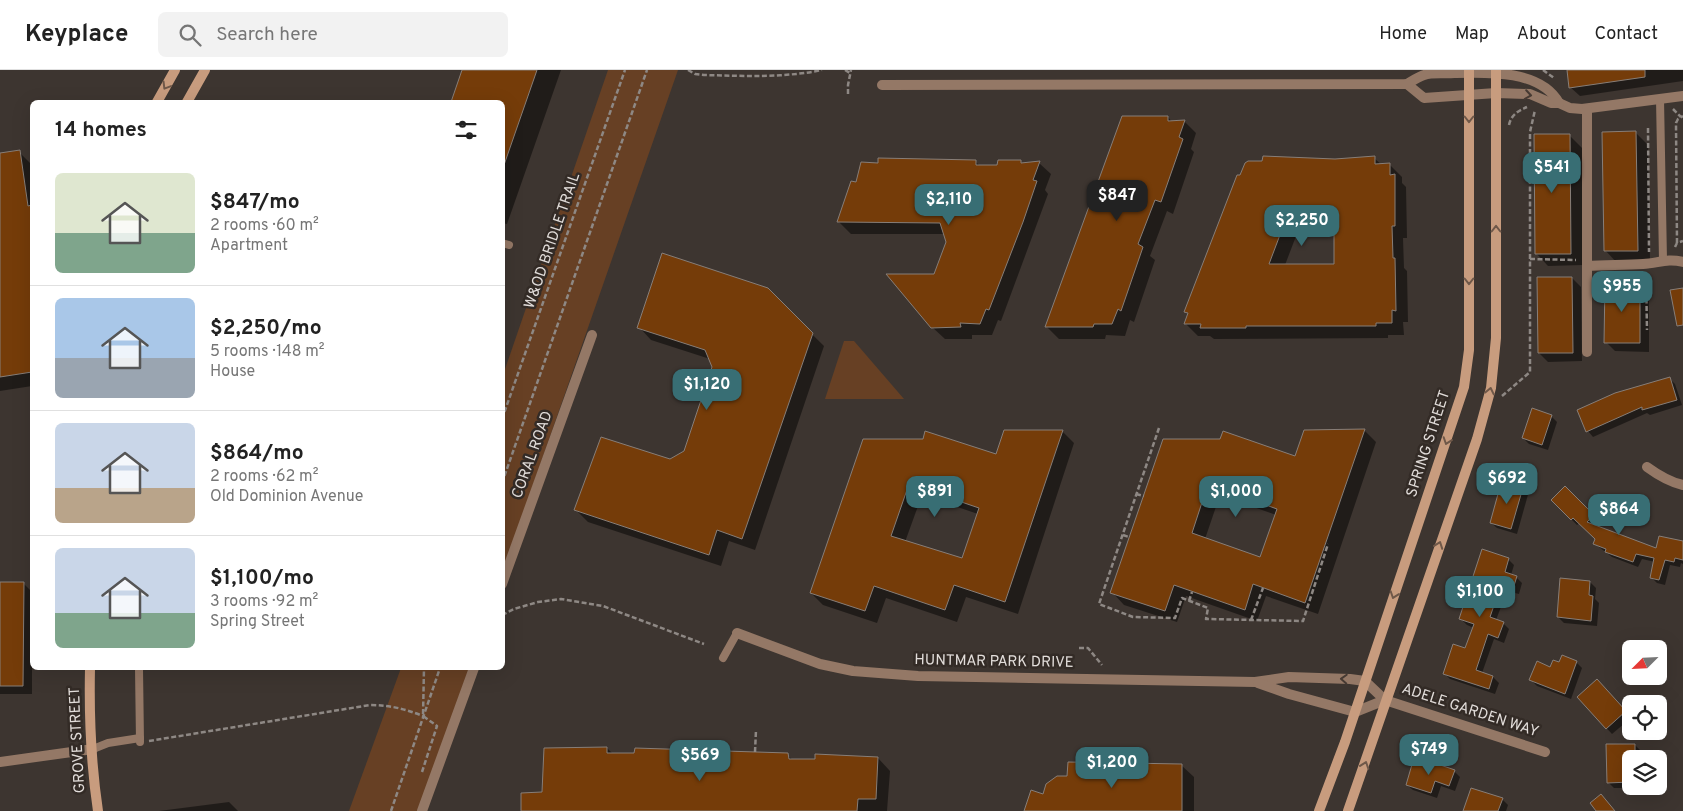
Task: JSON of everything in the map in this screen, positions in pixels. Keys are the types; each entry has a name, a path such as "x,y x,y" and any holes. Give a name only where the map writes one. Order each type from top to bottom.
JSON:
{"main road":[{"path":"158,100 175,70"},
{"path":"188,100 205,70"},
{"name":"SPRING STREET","path":"1319,811 1335,771 1464,388 1469,333 1469,71"},
{"path":"1348,811 1477,439 1491,388 1496,338 1496,71"},
{"name":"GROVE STREET","path":"90,670 90,712 98,811"}],"street":[{"path":"882,85 1407,84 1425,74 1496,71 1523,77 1541,84 1554,95 1559,103"},
{"path":"1407,84 1424,98 1469,94 1530,94 1551,103 1559,103 1570,108 1587,109 1683,96"},
{"path":"1586,352 1587,109"},
{"path":"1587,262 1645,264 1663,260 1683,262"},
{"name":"CORAL ROAD","path":"505,576 592,335"},
{"path":"1647,467 1660,476 1683,485"},
{"name":"HUNTMAR PARK DRIVE","path":"737,633 820,664 853,671 918,676 1256,682 1289,677 1350,678 1365,682"},
{"path":"422,811 473,670"},
{"name":"HUNTMAR PARK DRIVE","path":"1256,682 1289,694 1355,712"},
{"path":"1355,712 1385,700 1365,682"},
{"name":"ADELE GARDEN WAY","path":"1385,700 1545,752"},
{"path":"0,762 93,749"}],"lane":[{"path":"1660,99 1663,260"},
{"path":"723,658 737,633"},
{"path":"93,749 108,743 140,740 139,670"}],"path":[{"name":"W&OD BRIDLE TRAIL","path":"505,410 625,70"},
{"path":"505,474 647,70"},
{"path":"688,70 695,74 704,75 771,76 801,74 822,70"},
{"path":"845,70 850,71 848,94"},
{"path":"1509,126 1510,120 1516,112 1527,106 1541,111"},
{"path":"1502,389 1500,398 1530,372 1530,132 1536,109"},
{"path":"1675,247 1677,243 1676,123 1683,116"},
{"path":"1645,257 1649,254 1648,119"},
{"path":"1677,243 1683,241"},
{"path":"1530,259 1587,262"},
{"path":"1646,273 1647,330"},
{"path":"1159,428 1099,604 1132,617 1175,618 1182,598 1208,608 1206,619 1303,621 1328,544"},
{"path":"1136,494 1144,496"},
{"path":"1123,535 1129,537"},
{"path":"1251,620 1263,588"},
{"path":"1189,601 1192,592"},
{"path":"505,614 538,602 562,599 603,606 704,644"},
{"path":"1079,648 1088,648 1102,665"},
{"path":"423,716 424,670"},
{"path":"391,811 439,670"},
{"path":"140,740 370,705 386,705 400,707 423,716 437,726 419,779"},
{"path":"755,752 756,730"}],"shaded area":[{"path":"608,70 678,70 505,565 505,369"},
{"path":"844,341 854,341 904,399 825,399"},
{"path":"400,670 468,670 418,811 349,811"}],"building":[{"path":"462,70 537,70 505,162 505,100 452,100"},
{"path":"1567,70 1645,70 1645,77 1569,88"},
{"path":"1122,116 1168,116 1168,121 1185,120 1179,137 1183,139 1161,202 1155,200 1138,244 1143,247 1121,311 1118,309 1112,324 1094,324 1093,327 1045,327"},
{"path":"1636,131 1638,251 1604,251 1602,132"},
{"path":"1534,134 1570,134 1571,254 1535,254"},
{"path":"20,150 28,206 30,206 30,372 0,377 0,153"},
{"path":"1263,156 1335,159 1375,156 1375,164 1390,163 1390,175 1395,174 1395,226 1392,226 1396,311 1392,310 1392,323 1376,323 1376,326 1246,326 1246,328 1200,328 1201,324 1184,324 1188,313 1184,312 1237,175 1240,175 1245,163 1248,161 1262,161","holes":["1286,219 1334,219 1334,264 1269,264"]},
{"path":"878,158 976,160 976,165 997,165 998,160 1021,160 1021,163 1040,161 1033,180 1037,181 1023,222 989,310 986,309 980,324 960,323 961,327 931,328 886,274 934,274 946,242 940,223 837,222 851,181 856,182 861,162 878,163"},
{"path":"662,253 768,288 813,333 742,539 717,530 709,555 574,510 601,437 670,459 684,451 712,367 705,350 637,328"},
{"path":"1537,277 1572,277 1573,353 1538,353"},
{"path":"1605,282 1640,282 1640,343 1604,343"},
{"path":"1683,288 1683,325 1677,326 1670,290"},
{"path":"1670,377 1677,400 1642,410 1642,407 1586,432 1577,410 1615,393"},
{"path":"1532,408 1552,415 1542,445 1522,438"},
{"path":"1365,429 1305,603 1253,584 1245,610 1174,585 1165,611 1110,593 1163,439 1220,439 1223,431 1295,456 1304,430","holes":["1208,484 1277,509 1260,557 1192,533"]},
{"path":"1004,430 1063,430 1005,602 954,585 945,610 874,586 865,611 810,593 863,439 923,439 925,431 996,454","holes":["909,484 979,508 962,558 891,536"]},
{"path":"1508,479 1524,484 1511,529 1490,523 1498,494 1503,496"},
{"path":"1565,486 1594,515 1587,522 1656,548 1659,536 1683,541 1683,560 1675,558 1674,562 1665,560 1659,580 1650,578 1654,558 1636,554 1633,562 1605,552 1606,549 1593,544 1595,539 1573,518 1571,520 1551,500"},
{"path":"1482,549 1509,558 1505,572 1517,576 1513,589 1501,585 1490,617 1504,622 1498,638 1488,634 1476,670 1493,676 1489,689 1443,674 1453,644 1465,648 1474,624 1459,619"},
{"path":"1560,578 1590,581 1589,595 1593,596 1591,621 1557,617"},
{"path":"0,582 24,582 23,686 0,686"},
{"path":"1562,655 1577,661 1565,694 1529,680 1537,661 1550,667 1553,660 1559,662"},
{"path":"1597,679 1622,707 1622,715 1606,729 1577,697"},
{"path":"1606,744 1635,744 1635,750 1622,750 1622,782 1607,783"},
{"path":"607,747 607,753 634,753 635,748 697,750 697,756 724,757 725,751 788,753 789,759 815,759 815,754 878,757 876,799 858,799 857,811 521,811 521,793 542,792 544,748"},
{"path":"1423,759 1455,770 1449,786 1435,781 1431,793 1406,785 1413,761 1422,764"},
{"path":"1068,762 1182,764 1182,811 1024,811 1031,790 1043,794 1046,784 1057,776 1067,776"},
{"path":"1471,788 1503,798 1498,811 1463,811"},
{"path":"1601,794 1615,811 1596,811 1590,803"}]}
